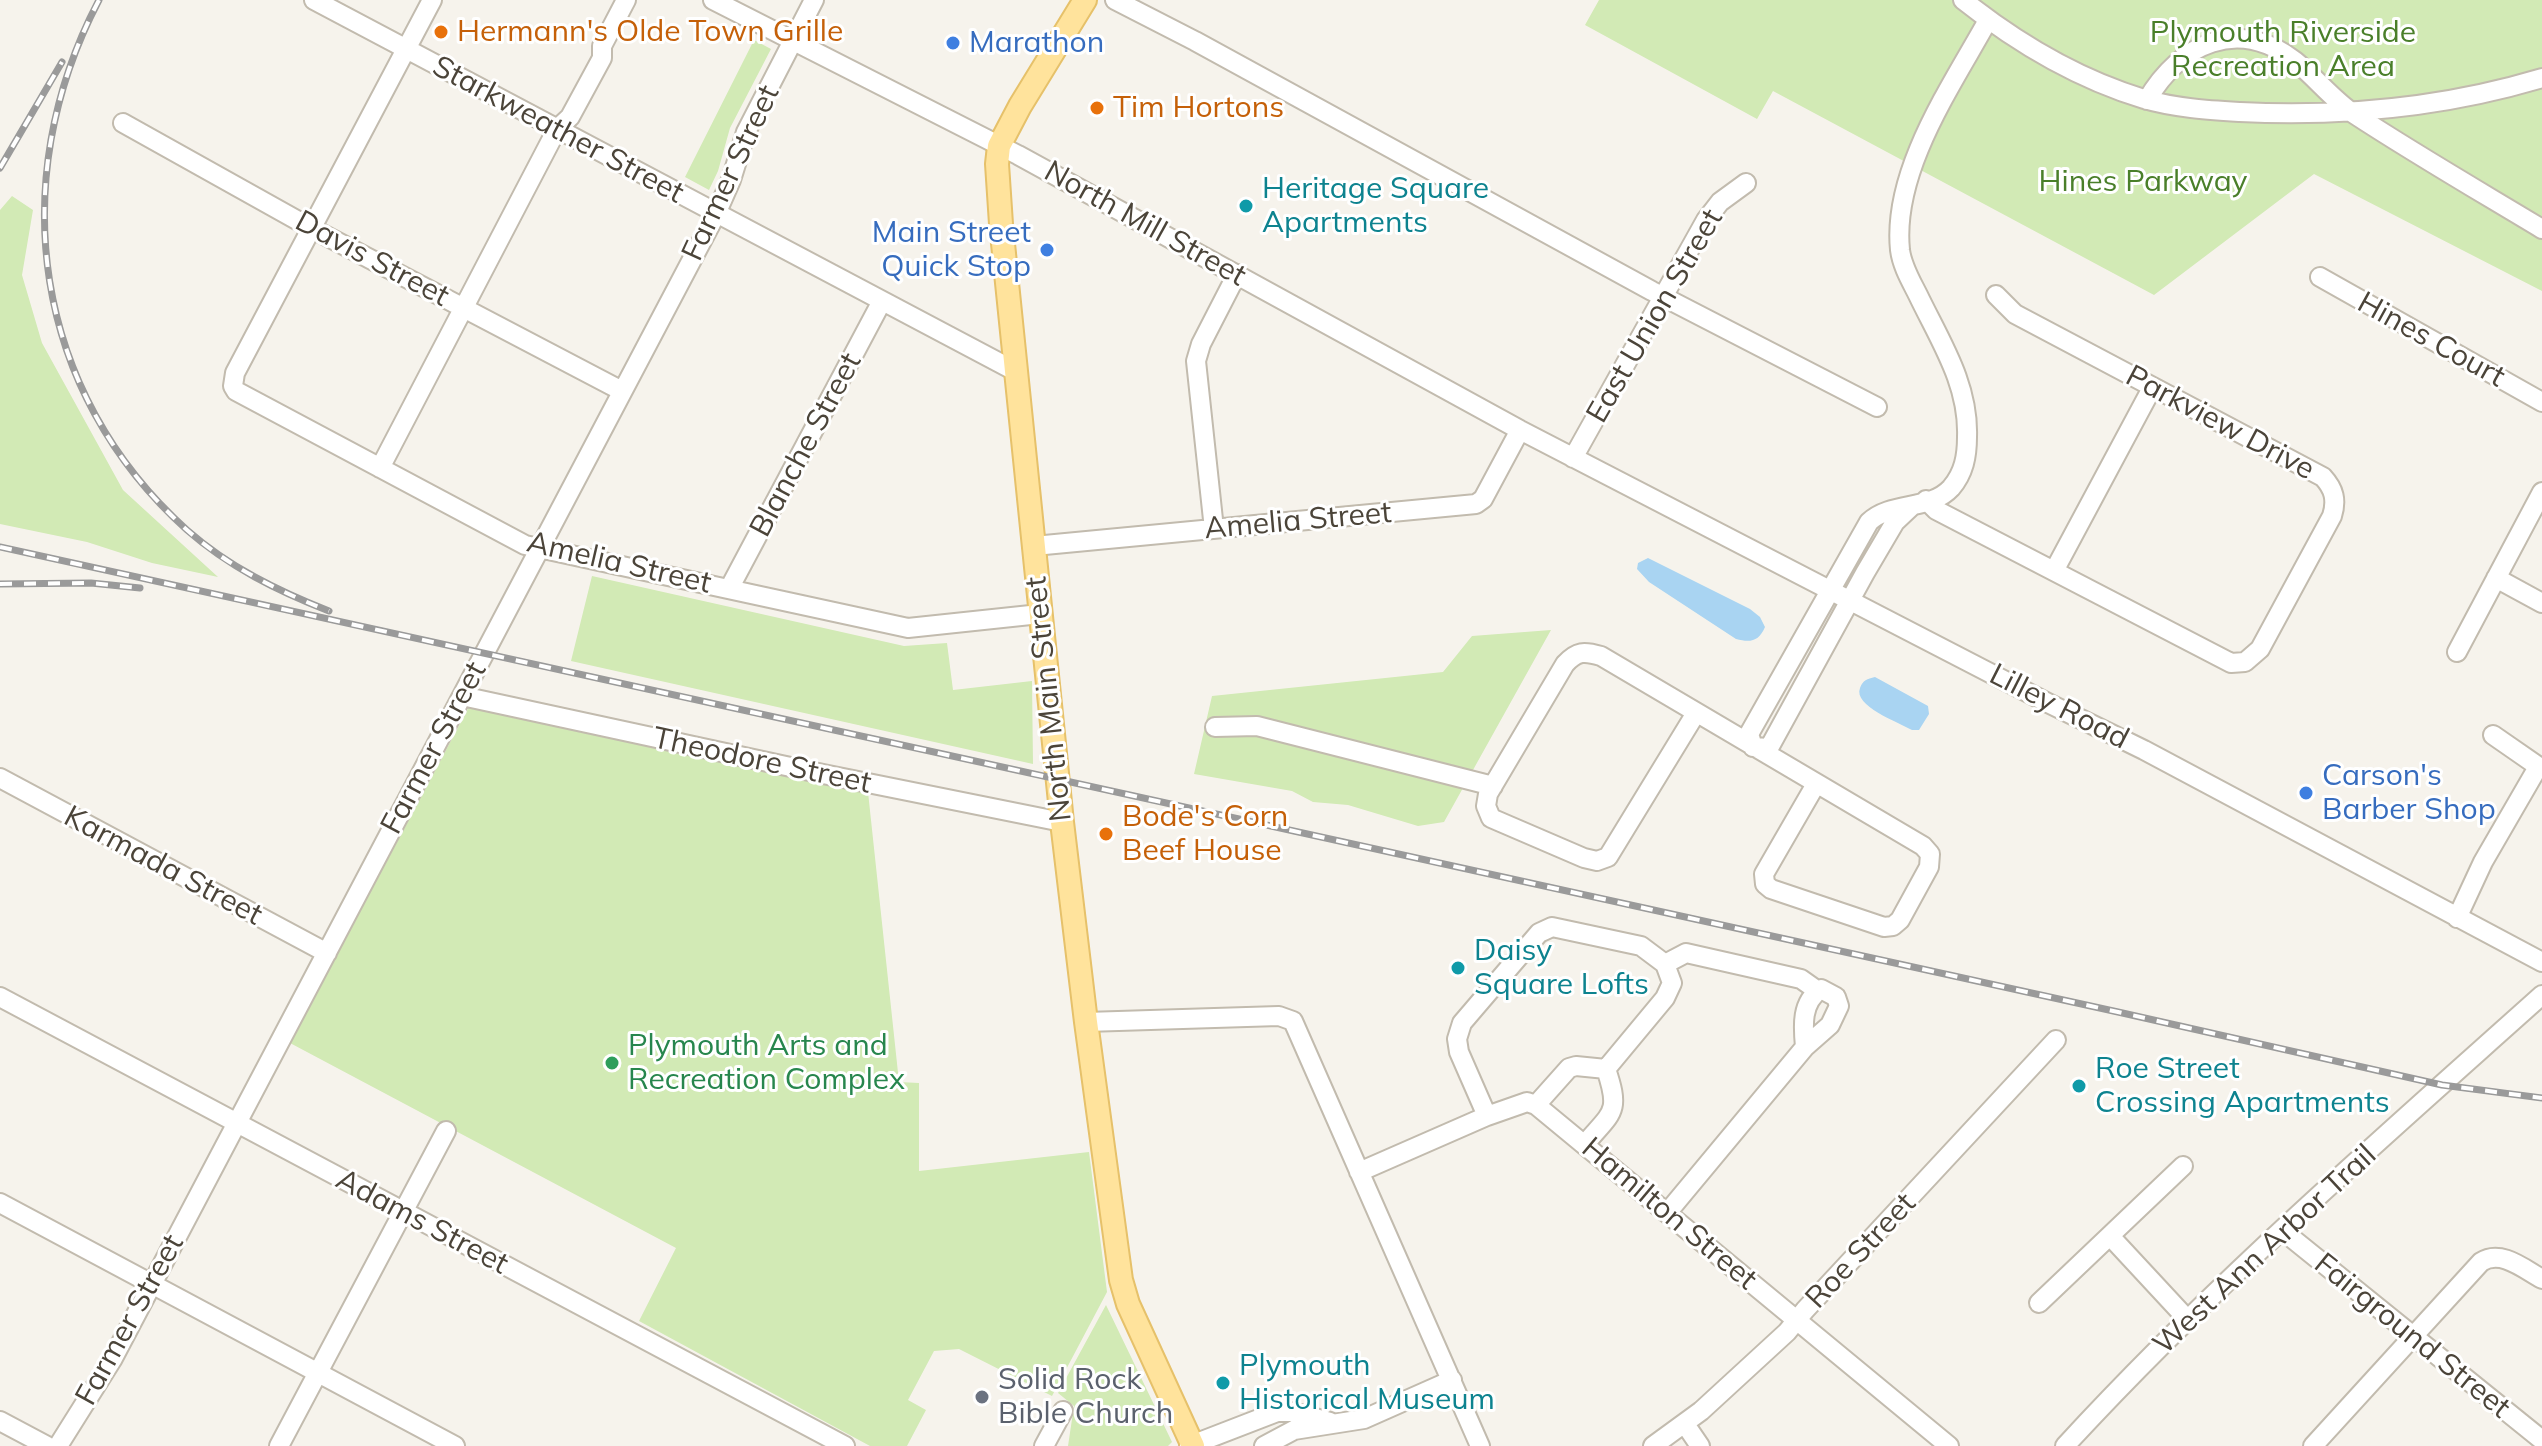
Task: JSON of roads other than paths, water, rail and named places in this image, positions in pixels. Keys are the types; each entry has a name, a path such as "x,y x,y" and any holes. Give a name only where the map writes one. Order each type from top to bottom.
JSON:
{"main road":[{"path":"999,146 1085,0"},
{"name":"North Main Street","path":"999,146 998,177 1015,371 1062,822 1117,1250 1128,1304 1191,1445"}],"street":[{"name":"Starkweather Street","path":"314,0 1015,371"},
{"path":"311,228 432,0"},
{"path":"380,468 557,129 570,117 602,58 602,46 626,0"},
{"name":"North Mill Street","path":"713,0 999,146 1573,458"},
{"name":"Farmer Street","path":"58,1446 103,1376 716,214 731,180 746,132 814,0"},
{"path":"1115,0 1662,295 1877,407"},
{"path":"1963,0 1988,20 2059,64 2116,90 2184,108 2289,114 2351,112 2444,100 2542,78"},
{"path":"1753,747 1749,734 1869,522 1887,509 1940,497 1951,488 1966,463 1968,419 1961,387 1900,252 1901,206 1910,171 1939,108 1988,20"},
{"path":"2147,100 2171,66 2193,49 2225,40 2253,40 2276,47 2351,112 2542,229"},
{"name":"Davis Street","path":"123,123 311,228 622,391"},
{"name":"East Union Street","path":"1573,458 1706,220 1720,202 1746,183"},
{"name":"Amelia Street","path":"311,228 235,373 233,386 240,395 525,545 908,628 1040,614"},
{"path":"1214,529 1196,361 1201,344 1237,274"},
{"name":"Hines Court","path":"2320,277 2542,402"},
{"name":"Parkview Drive","path":"1919,503 2231,663 2245,662 2260,649 2332,516 2334,494 2323,477 2015,314 1996,295"},
{"name":"Blanche Street","path":"729,589 882,301"},
{"path":"2054,571 2152,388"},
{"name":"Amelia Street","path":"1034,546 1476,504 1483,499 1520,430"},
{"name":"Lilley Road","path":"1573,458 2144,750 2542,962"},
{"path":"2457,652 2542,492"},
{"path":"1753,747 1769,748 1895,522 1919,503"},
{"path":"2496,578 2542,603"},
{"path":"1696,713 1608,857 1597,861 1584,858 1491,818 1486,806 1493,786 1565,664 1574,653 1586,651 1601,656 1923,846 1930,854 1929,867 1900,920 1893,926 1884,927 1771,889 1765,884 1764,874 1816,784"},
{"name":"Theodore Street","path":"462,696 793,768 1062,822"},
{"path":"1215,727 1257,726 1493,786"},
{"path":"2457,918 2483,862 2540,768 2493,735"},
{"name":"Karmada Street","path":"0,778 327,953"},
{"path":"1487,1116 1459,1052 1457,1039 1462,1023 1539,933 1552,927 1641,946 1665,964 1672,983 1665,998 1606,1069"},
{"path":"1665,964 1686,953 1801,979 1818,991"},
{"path":"1667,1213 1805,1047 1830,1025 1839,1006 1836,997 1821,989 1807,1003 1805,1047"},
{"name":"West Ann Arbor Trail","path":"2065,1446 2188,1320 2542,995"},
{"name":"Adams Street","path":"0,997 845,1446"},
{"path":"1086,1022 1284,1016 1296,1025 1480,1446"},
{"name":"Roe Street","path":"1653,1446 1685,1424 1797,1321 2056,1040"},
{"path":"1359,1172 1487,1116 1527,1102 1536,1105 1569,1068 1606,1069"},
{"path":"1585,1144 1613,1111 1615,1104 1606,1069"},
{"name":"Hamilton Street","path":"1536,1105 1949,1446"},
{"path":"279,1446 446,1131"},
{"path":"2039,1303 2183,1166"},
{"path":"0,1203 455,1446"},
{"name":"Fairground Street","path":"2283,1231 2542,1440"},
{"path":"2110,1236 2188,1320"},
{"path":"2313,1446 2481,1262 2494,1257 2504,1259 2542,1279"},
{"path":"1264,1446 1294,1430 1364,1419 1384,1412 1452,1380"},
{"path":"1045,1445 1063,1411"},
{"path":"1191,1445 1277,1412 1292,1412 1333,1423"},
{"path":"0,1421 47,1446"},
{"path":"1685,1424 1700,1446"}],"water":[{"path":"1648,558 1750,609 1760,617 1765,627 1763,632 1754,640 1736,639 1649,582 1637,569 1638,563"},
{"path":"1875,677 1928,706 1929,714 1919,730 1912,730 1888,718 1863,701 1861,685"}],"railway":[{"path":"99,0 69,69 51,140 44,211 50,281 66,349 95,414 135,475 187,530 255,577 329,611"},
{"path":"0,168 62,62"},
{"path":"0,547 2442,1085 2542,1098"},
{"path":"0,584 91,583 140,588"}],"place":[{"name":"Hermann's Olde Town Grille","path":"441,32"},
{"name":"Marathon","path":"953,43"},
{"name":"Tim Hortons","path":"1097,108"},
{"name":"Heritage Square Apartments","path":"1246,206"},
{"name":"Main Street Quick Stop","path":"1047,250"},
{"name":"Carson's Barber Shop","path":"2306,793"},
{"name":"Bode's Corn Beef House","path":"1106,834"},
{"name":"Daisy Square Lofts","path":"1458,968"},
{"name":"Plymouth Arts and Recreation Complex","path":"612,1063"},
{"name":"Roe Street Crossing Apartments","path":"2079,1086"},
{"name":"Plymouth Historical Museum","path":"1223,1383"},
{"name":"Solid Rock Bible Church","path":"982,1397"}],"park label":[{"name":"Plymouth Riverside Recreation Area","path":"2283,50"},
{"name":"Hines Parkway","path":"2143,182"}]}
